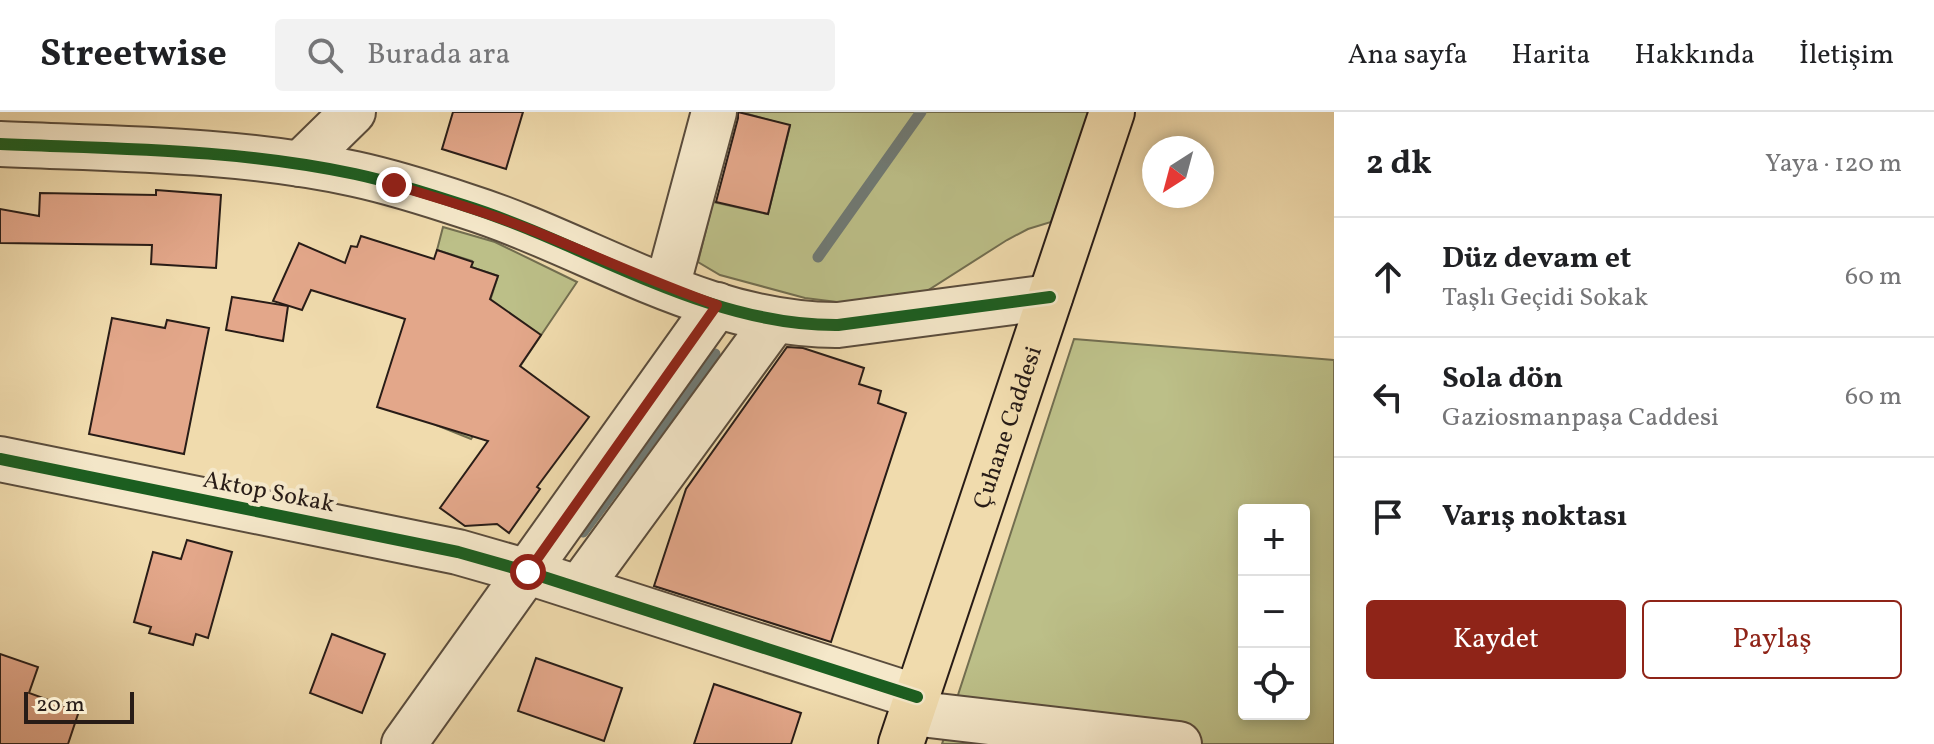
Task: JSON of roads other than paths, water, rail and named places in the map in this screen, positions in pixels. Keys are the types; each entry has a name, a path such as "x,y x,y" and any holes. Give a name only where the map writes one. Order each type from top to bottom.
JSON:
{"main road":[{"name":"Çuhane Caddesi","path":"910,718 1112,112"}],"street":[{"path":"300,164 353,112"},
{"path":"667,287 714,112"},
{"path":"0,144 174,151 300,164 356,174 468,206 667,287 743,314 775,320 838,325 1050,297"},
{"path":"404,744 717,305"},
{"path":"579,588 775,320"},
{"name":"Aktop Sokak","path":"0,459 458,552 579,588 910,718 1179,744"}],"waterway":[{"path":"818,257 921,112"},
{"path":"583,532 715,354"}]}
